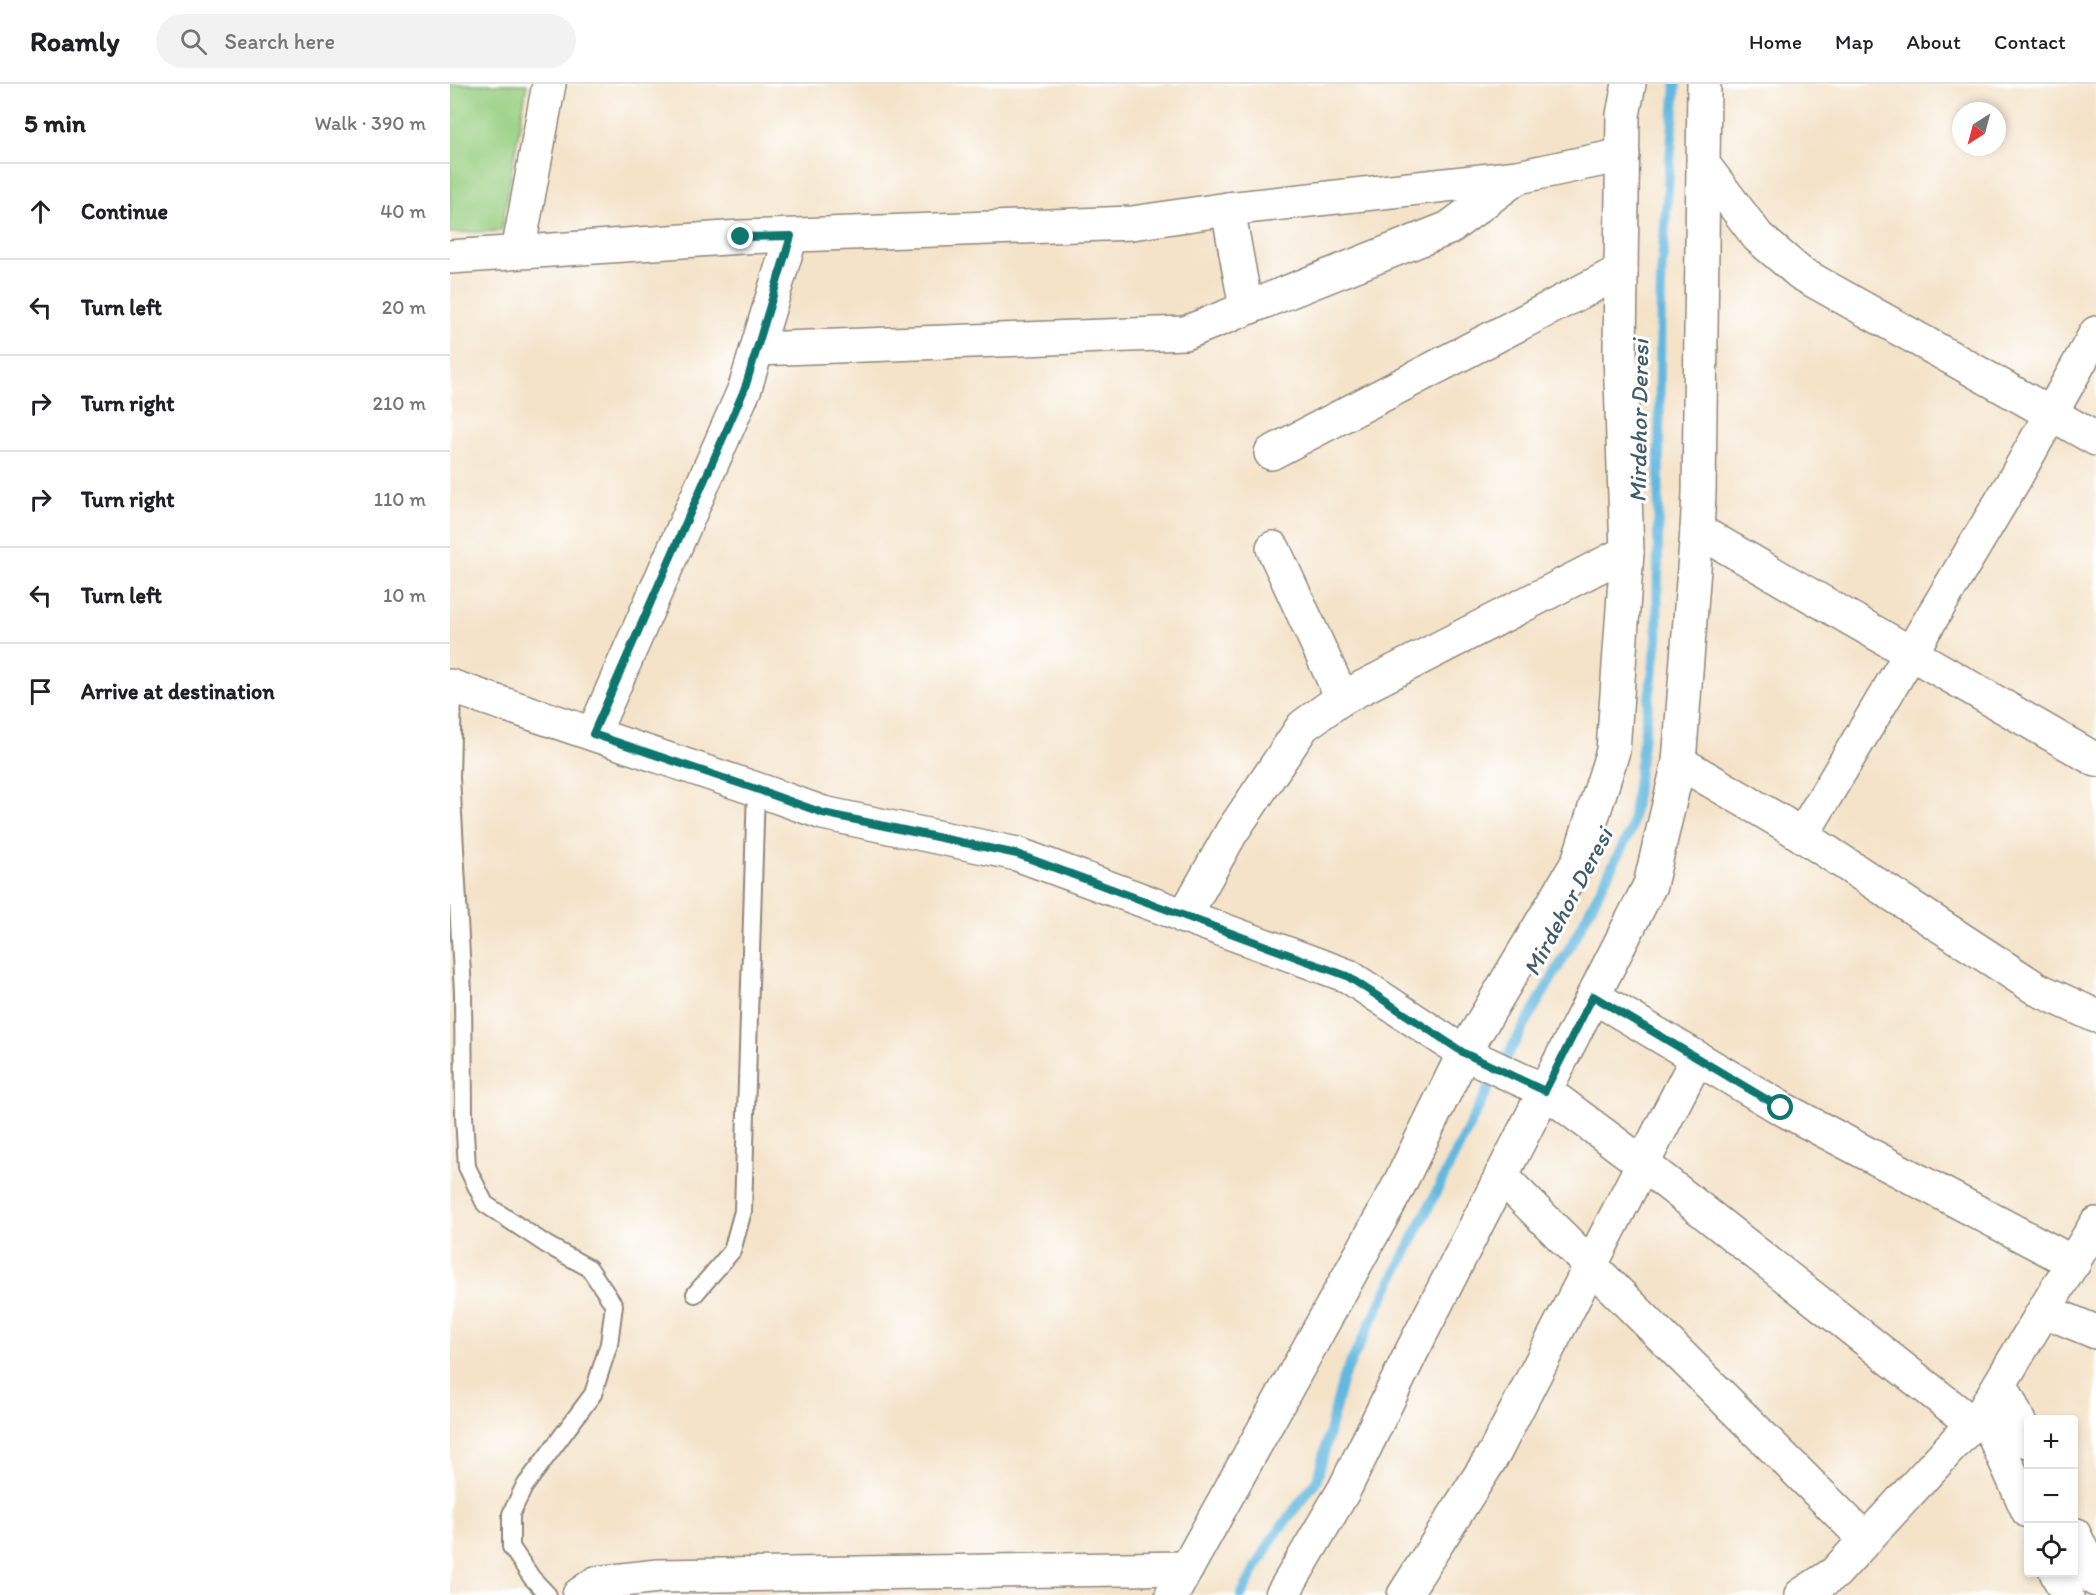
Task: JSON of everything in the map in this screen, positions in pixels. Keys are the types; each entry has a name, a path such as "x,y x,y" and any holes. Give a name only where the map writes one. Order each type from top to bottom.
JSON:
{"street":[{"path":"518,252 549,84"},
{"path":"579,1595 596,1583 658,1576 1179,1582 1396,1191 1464,1053 1578,862 1613,751 1627,552 1620,353 1623,115 1629,84"},
{"path":"1282,1595 1344,1490 1412,1351 1650,885 1679,762 1697,530 1704,84"},
{"path":"450,257 791,236 1132,223 1518,177 1623,155"},
{"path":"1703,164 1758,237 1800,273 2096,439"},
{"path":"757,349 1185,333 1449,228 1518,177"},
{"path":"1228,210 1246,308"},
{"path":"593,734 745,388 791,236"},
{"path":"1271,453 1621,271"},
{"path":"1802,835 2014,480 2096,333"},
{"path":"1697,530 2096,760"},
{"path":"1273,548 1342,698"},
{"path":"1184,917 1231,833 1303,726 1342,698 1627,552"},
{"path":"452,686 823,813 1017,854 1347,976 1464,1053 1545,1091 1978,1418 2024,1504"},
{"path":"1679,762 1802,835 2037,988 2096,1016"},
{"path":"1593,996 1781,1108 2074,1263"},
{"path":"1404,1595 1495,1452 1697,1058"},
{"path":"1501,1176 1866,1540"},
{"path":"1801,1595 1835,1573 1978,1418 2001,1384 2096,1224"},
{"path":"2045,1311 2096,1332"},
{"path":"2001,1384 2024,1433"},
{"path":"2078,1544 2096,1580"},
{"path":"2058,1577 2067,1595"}],"lane":[{"path":"452,686 451,777 463,993 464,1116 467,1167 485,1204 548,1245 589,1268 614,1305 609,1344 593,1394 524,1487 511,1514 511,1547 532,1578 548,1595"},
{"path":"695,1294 732,1251 742,1211 756,789"}],"green space":[{"path":"450,84 527,84 501,231 450,233"}],"waterway":[{"name":"Mirdehor Deresi","path":"1241,1595 1272,1539 1317,1480 1343,1378 1488,1089 1575,938 1631,830 1657,641 1661,277 1676,84"}],"route":[{"path":"741,237 791,236 745,388 593,734 823,813 1017,854 1347,976 1464,1053 1545,1091 1593,996 1781,1108"}]}
